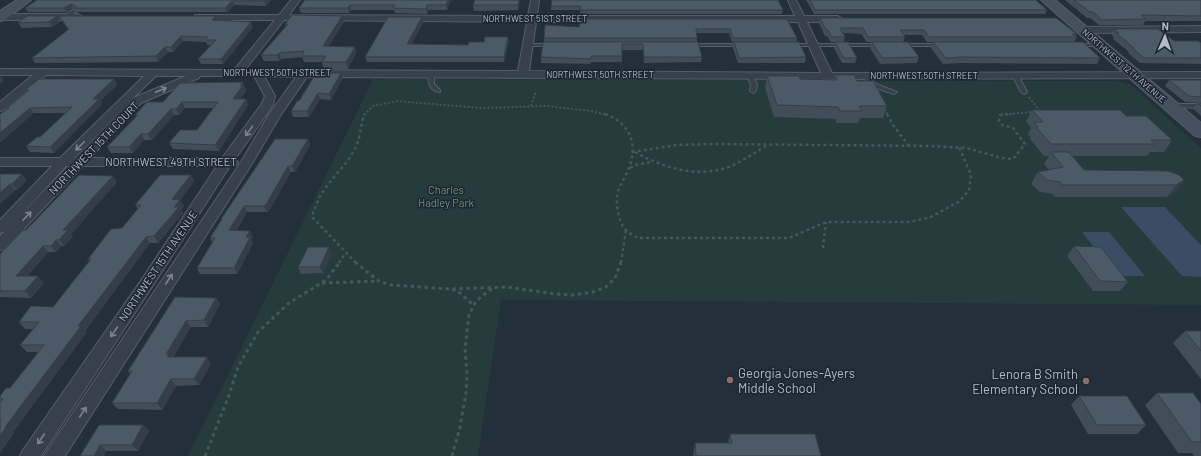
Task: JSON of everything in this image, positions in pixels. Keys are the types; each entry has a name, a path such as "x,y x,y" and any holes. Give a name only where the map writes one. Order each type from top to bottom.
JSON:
{"main road":[{"path":"0,17 25,0"},
{"name":"NORTHWEST 12TH AVENUE","path":"1047,0 1201,132"}],"street":[{"path":"237,73 296,0"},
{"path":"523,75 535,0"},
{"path":"792,0 828,76"},
{"path":"0,17 89,17"},
{"name":"NORTHWEST 51ST STREET","path":"190,17 847,19"},
{"path":"1054,19 1069,19"},
{"path":"1082,30 1201,30"},
{"name":"NORTHWEST 50TH STREET","path":"0,72 750,76 1201,75"},
{"path":"0,98 37,72"},
{"path":"0,108 37,72"},
{"name":"NORTHWEST 15TH COURT","path":"0,228 67,166 131,101 153,73"},
{"name":"NORTHWEST 15TH COURT","path":"131,101 203,73"},
{"path":"257,73 270,96 266,106 281,106"},
{"name":"NORTHWEST 15TH AVENUE","path":"54,456 244,166 281,106 304,73"},
{"name":"NORTHWEST 15TH AVENUE","path":"30,456 136,300 224,166 266,106"},
{"name":"NORTHWEST 49TH STREET","path":"0,162 67,166 244,166"},
{"name":"NORTHWEST 15TH COURT","path":"0,245 67,166"},
{"name":"NORTHWEST 49TH STREET","path":"0,170 67,166"},
{"path":"194,213 213,213"},
{"path":"136,300 156,300"}],"lane":[{"path":"66,17 75,11"},
{"path":"529,44 560,45"},
{"path":"684,44 744,45"},
{"path":"782,45 888,45"},
{"path":"896,45 950,45"},
{"path":"1072,45 1100,45"},
{"path":"431,74 430,83 432,88 438,90"},
{"path":"1015,75 1024,92"},
{"path":"750,76 754,84 752,91"},
{"path":"865,76 870,84 877,88 894,92"},
{"path":"1171,106 1201,106"}],"path":[{"path":"877,88 880,99 893,125 909,146"},
{"path":"531,106 536,91"},
{"path":"633,152 677,145 714,144 909,146 967,148 1001,158 1013,159 1015,154 1023,148 1025,144 1013,128 1002,125 999,118 1000,115 1023,114 1040,110 1024,92"},
{"path":"379,281 345,253 319,228 312,218 314,207 325,185 348,159 356,146 363,118 371,107 400,101 481,108 531,106 601,112 613,117 625,126 632,135 633,152 629,168 618,190 617,199 618,210 626,230 630,235 638,238 788,238 826,222 910,222 931,217 960,201 969,190 971,175 959,147"},
{"path":"633,152 654,162 682,169 712,171 724,169 738,163 767,145"},
{"path":"629,168 641,163 654,162"},
{"path":"823,248 826,222"},
{"path":"322,283 379,281 400,286 451,288 494,287 525,289 557,295 574,295 601,290 610,284 617,276 621,263 626,230"},
{"path":"206,456 238,367 258,332 289,303 322,283 337,268 345,253"},
{"path":"452,456 463,411 467,374 465,352 467,330 473,306 479,297 494,287"},
{"path":"451,288 460,293 473,306"}],"green space":[{"name":"Charles Hadley Park","path":"373,79 1117,81 1131,85 1201,148 1201,305 501,300 478,456 188,456"}],"water":[{"path":"1121,207 1165,207 1201,245 1201,277 1182,276"},
{"path":"1082,232 1109,232 1145,276 1116,276"}],"building":[{"path":"37,0 265,0 232,1 225,8 75,8 76,6 71,4 64,8 25,8"},
{"path":"305,0 448,0 446,5 427,5 426,9 393,8 395,5 350,5 348,8 299,8"},
{"path":"475,0 519,0 518,5 473,5"},
{"path":"552,0 778,0 783,10 580,10 581,6 551,6"},
{"path":"810,0 1036,0 1047,10 815,10"},
{"path":"1074,0 1201,0 1201,16 1141,15 1146,19 1102,20 1093,12 1090,12"},
{"path":"292,15 342,16 323,46 355,47 346,62 322,62 326,56 302,56 304,51 279,53 277,55 261,55 288,24 285,24"},
{"path":"27,16 57,16 49,22 18,23"},
{"path":"59,16 216,16 212,20 251,22 221,59 198,59 216,40 205,40 208,37 181,36 171,47 165,47 156,56 32,58 69,29"},
{"path":"388,17 422,17 407,44 468,45 469,42 484,42 485,37 508,37 504,57 365,57"},
{"path":"820,18 1056,18 1077,34 1072,34 1077,37 929,37 924,30 900,30 905,37 868,37 863,28 840,28 845,37 832,37 828,30 826,30"},
{"path":"580,19 787,19 797,38 733,38 730,29 696,29 697,38 544,38 545,25 579,27"},
{"path":"1114,29 1158,29 1174,41 1198,41 1201,43 1201,58 1144,58 1116,33 1119,33"},
{"path":"543,42 698,42 702,57 644,57 643,44 622,44 622,56 591,56 591,59 541,57"},
{"path":"734,42 799,42 806,57 739,58"},
{"path":"835,42 848,42 857,58 844,58"},
{"path":"872,42 908,42 919,57 882,58"},
{"path":"933,42 1083,42 1100,58 946,58"},
{"path":"316,73 341,73 329,94 318,93 307,111 291,111 297,101 299,101"},
{"path":"835,75 854,75 857,81 873,81 887,106 859,106 862,111 840,111 838,107 777,105 767,76 799,76 800,79 837,80"},
{"path":"39,79 114,79 93,99 99,99 50,147 26,146 37,137 40,137 72,107 30,108 0,133 0,114 9,108 7,108 29,90 25,90"},
{"path":"1169,80 1201,80 1201,97 1189,96"},
{"path":"243,82 240,85 243,85 233,99 246,99 215,145 169,143 180,130 197,130 218,102 182,102 176,109 171,109 148,134 141,134 129,147 107,147 138,115 135,115 147,102 163,102 180,83"},
{"path":"1032,110 1120,110 1126,116 1146,116 1172,140 1151,140 1156,144 1051,144 1036,127 1038,127 1034,122 1043,122"},
{"path":"275,139 308,139 292,166 288,166 267,203 264,206 244,206 229,230 250,231 246,237 250,237 234,268 197,268 215,238 210,238 221,219"},
{"path":"1051,152 1069,152 1084,170 1168,171 1179,175 1184,180 1176,185 1062,185 1060,182 1047,180 1038,172 1063,167"},
{"path":"0,174 22,174 0,193"},
{"path":"79,175 113,176 63,230 68,230 59,240 56,240 51,246 43,246 16,276 38,276 25,291 0,291 0,254 23,230 26,230"},
{"path":"160,175 191,175 172,199 180,200 174,207 179,207 154,236 146,237 78,326 81,326 5,427 0,436 0,403 3,399 0,399 0,396 6,388 10,388 44,345 20,345 39,322 19,322 31,306 53,307 91,259 88,259 111,229 122,228 141,205 135,205"},
{"path":"1074,246 1101,247 1128,282 1100,281"},
{"path":"308,247 329,247 320,267 298,267"},
{"path":"175,297 216,298 204,320 186,321 166,354 169,354 167,357 207,357 194,379 171,379 157,403 112,403 132,371 128,371"},
{"path":"1185,331 1201,331 1201,351"},
{"path":"1157,393 1193,393 1201,404 1201,442 1192,442"},
{"path":"1079,396 1127,396 1146,425 1097,425"},
{"path":"99,425 143,425 132,445 100,445 94,456 80,456"},
{"path":"730,434 815,434 821,456 696,456 695,443 732,443"}],"place":[{"name":"Georgia Jones-Ayers Middle School","path":"730,380"},
{"name":"Lenora B Smith Elementary School","path":"1086,381"}]}
